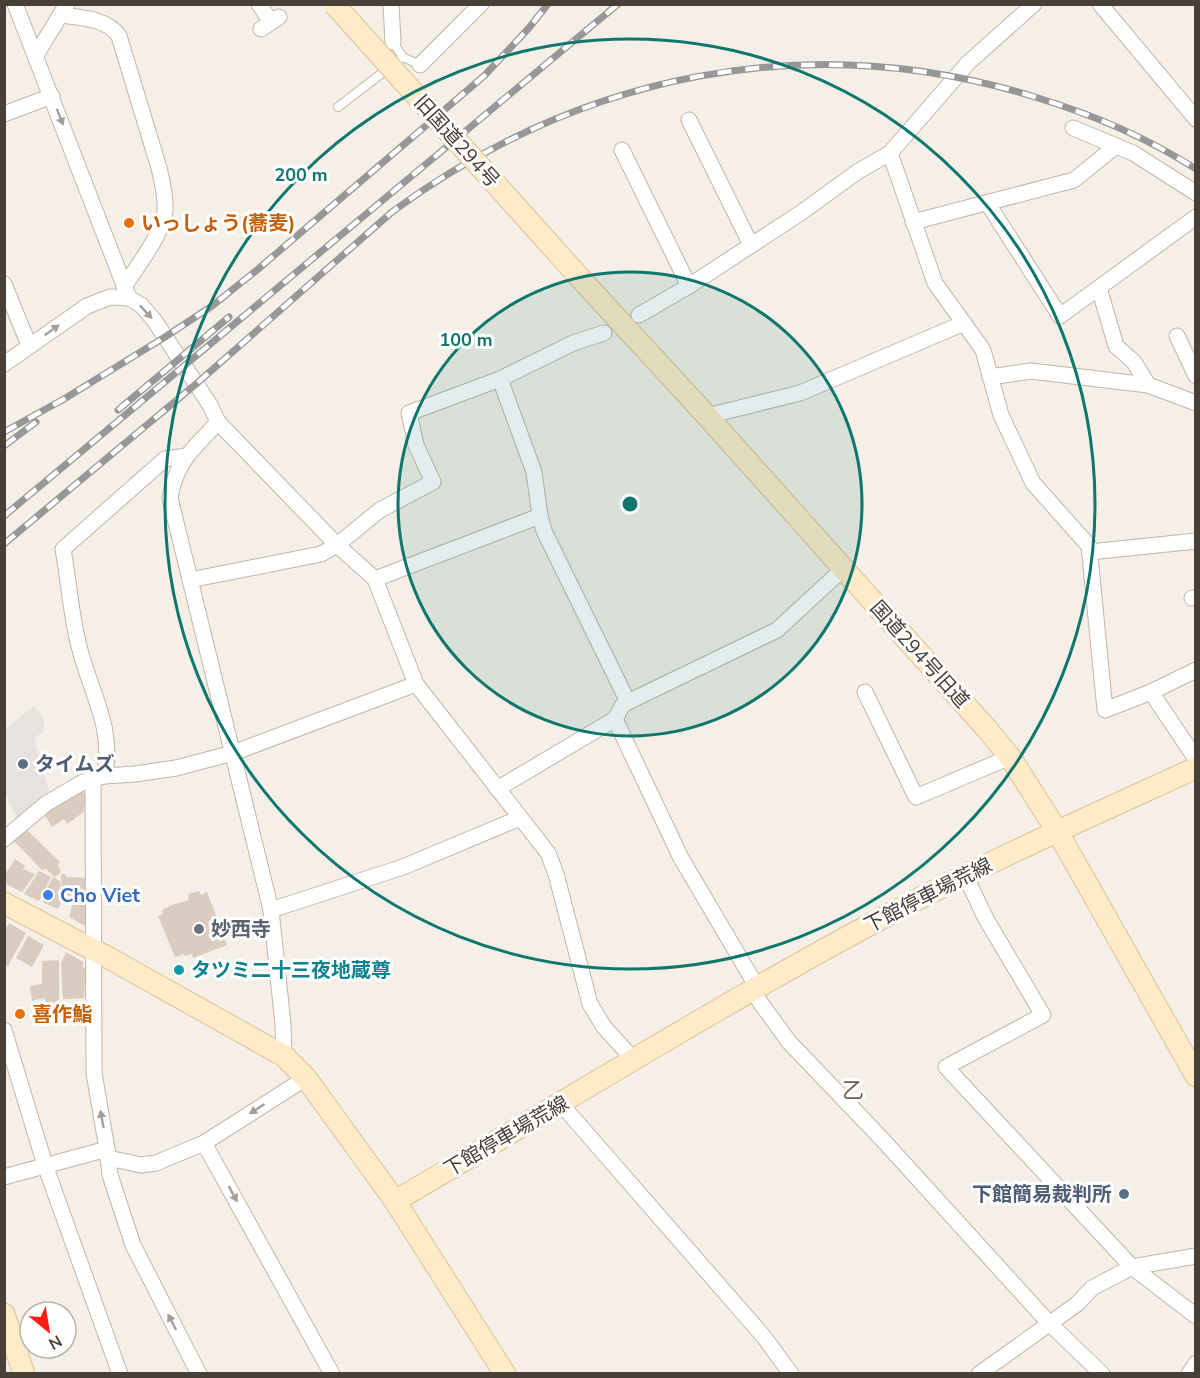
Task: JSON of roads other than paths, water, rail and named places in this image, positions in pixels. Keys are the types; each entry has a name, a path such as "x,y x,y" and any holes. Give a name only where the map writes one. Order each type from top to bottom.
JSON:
{"street":[{"path":"15,4 126,292 154,320 218,422 337,545 375,579 416,684 548,853 556,874 590,1004 604,1027 634,1060"},
{"path":"259,4 271,23"},
{"name":"旧国道294号","path":"333,4 580,278"},
{"path":"391,4 393,42"},
{"path":"420,65 481,4"},
{"path":"639,315 689,286 857,172 890,153 968,63 1034,4"},
{"path":"1100,4 1196,119"},
{"path":"4,364 87,306 126,292 163,219 164,202 159,168 119,36 113,27 64,10 36,54"},
{"path":"4,114 52,96"},
{"path":"689,120 751,245"},
{"path":"1073,128 1133,153 1196,193"},
{"path":"913,222 1074,180 1116,146"},
{"path":"622,150 689,286"},
{"path":"890,153 934,283 983,350 1001,415 1033,483 1089,546 1105,710 1151,692 1196,670"},
{"path":"988,204 1060,316 1196,217"},
{"name":"国道294号旧道","path":"580,278 707,416 1010,757 1058,831 1196,1076"},
{"path":"4,285 29,345"},
{"path":"1099,288 1116,346 1134,362 1148,385"},
{"path":"707,416 800,393 964,323"},
{"path":"190,580 321,554 337,545 380,510 433,482 416,445 409,413 500,379 573,343 604,333"},
{"path":"1177,336 1196,376"},
{"path":"990,377 1031,371 1148,385 1196,403"},
{"path":"500,379 534,472 544,531 628,702"},
{"path":"218,422 180,464 174,478 170,498 271,910 284,1056"},
{"path":"187,456 165,459 63,549 80,650 107,736 107,763 98,778 94,1073 110,1175 133,1245 199,1374"},
{"path":"375,579 540,516"},
{"path":"1090,552 1196,541"},
{"path":"497,789 615,719 622,706 628,702 777,630 843,569"},
{"path":"4,839 47,803 83,782 176,768 233,753 416,684"},
{"path":"865,692 916,798 1010,757"},
{"path":"1151,692 1196,759"},
{"path":"615,719 681,858 754,989 789,1042 1049,1323 1102,1374"},
{"name":"下館停車場荒線","path":"395,1201 754,989 885,917 965,875 1195,769"},
{"path":"271,910 403,867 520,818"},
{"path":"965,875 986,920 1043,1015 946,1066 1132,1267 1196,1316"},
{"path":"4,903 94,950 284,1056 306,1078 395,1201 505,1374"},
{"path":"4,1030 45,1165 120,1374"},
{"path":"4,1177 45,1165 108,1153 141,1165 156,1163 204,1143 306,1078"},
{"path":"561,1104 764,1337 791,1374"},
{"path":"204,1143 332,1374"},
{"path":"979,1374 1077,1304 1092,1288 1132,1267 1196,1256"},
{"path":"4,1314 24,1374"},
{"path":"1189,1374 1196,1363"}],"lane":[{"path":"393,42 404,57 420,65"},
{"path":"338,107 404,57"}],"railway":[{"path":"4,432 64,399 212,306 484,76 548,4"},
{"path":"4,516 618,4"},
{"path":"4,544 196,384 392,212 465,164 540,126 619,96 700,76 782,66 866,66 950,76 1035,97 1077,111 1118,127 1196,169"},
{"path":"118,410 229,317"},
{"path":"4,446 36,422"}],"place":[{"name":"いっしょう(蕎麦)","path":"129,223"},
{"name":"タイムズ","path":"23,764"},
{"name":"Cho Viet","path":"48,895"},
{"name":"妙西寺","path":"199,929"},
{"name":"タツミ二十三夜地蔵尊","path":"179,970"},
{"name":"喜作鮨","path":"20,1014"},
{"name":"下館簡易裁判所","path":"1124,1194"}],"district":[{"name":"乙","path":"853,1090"}]}
